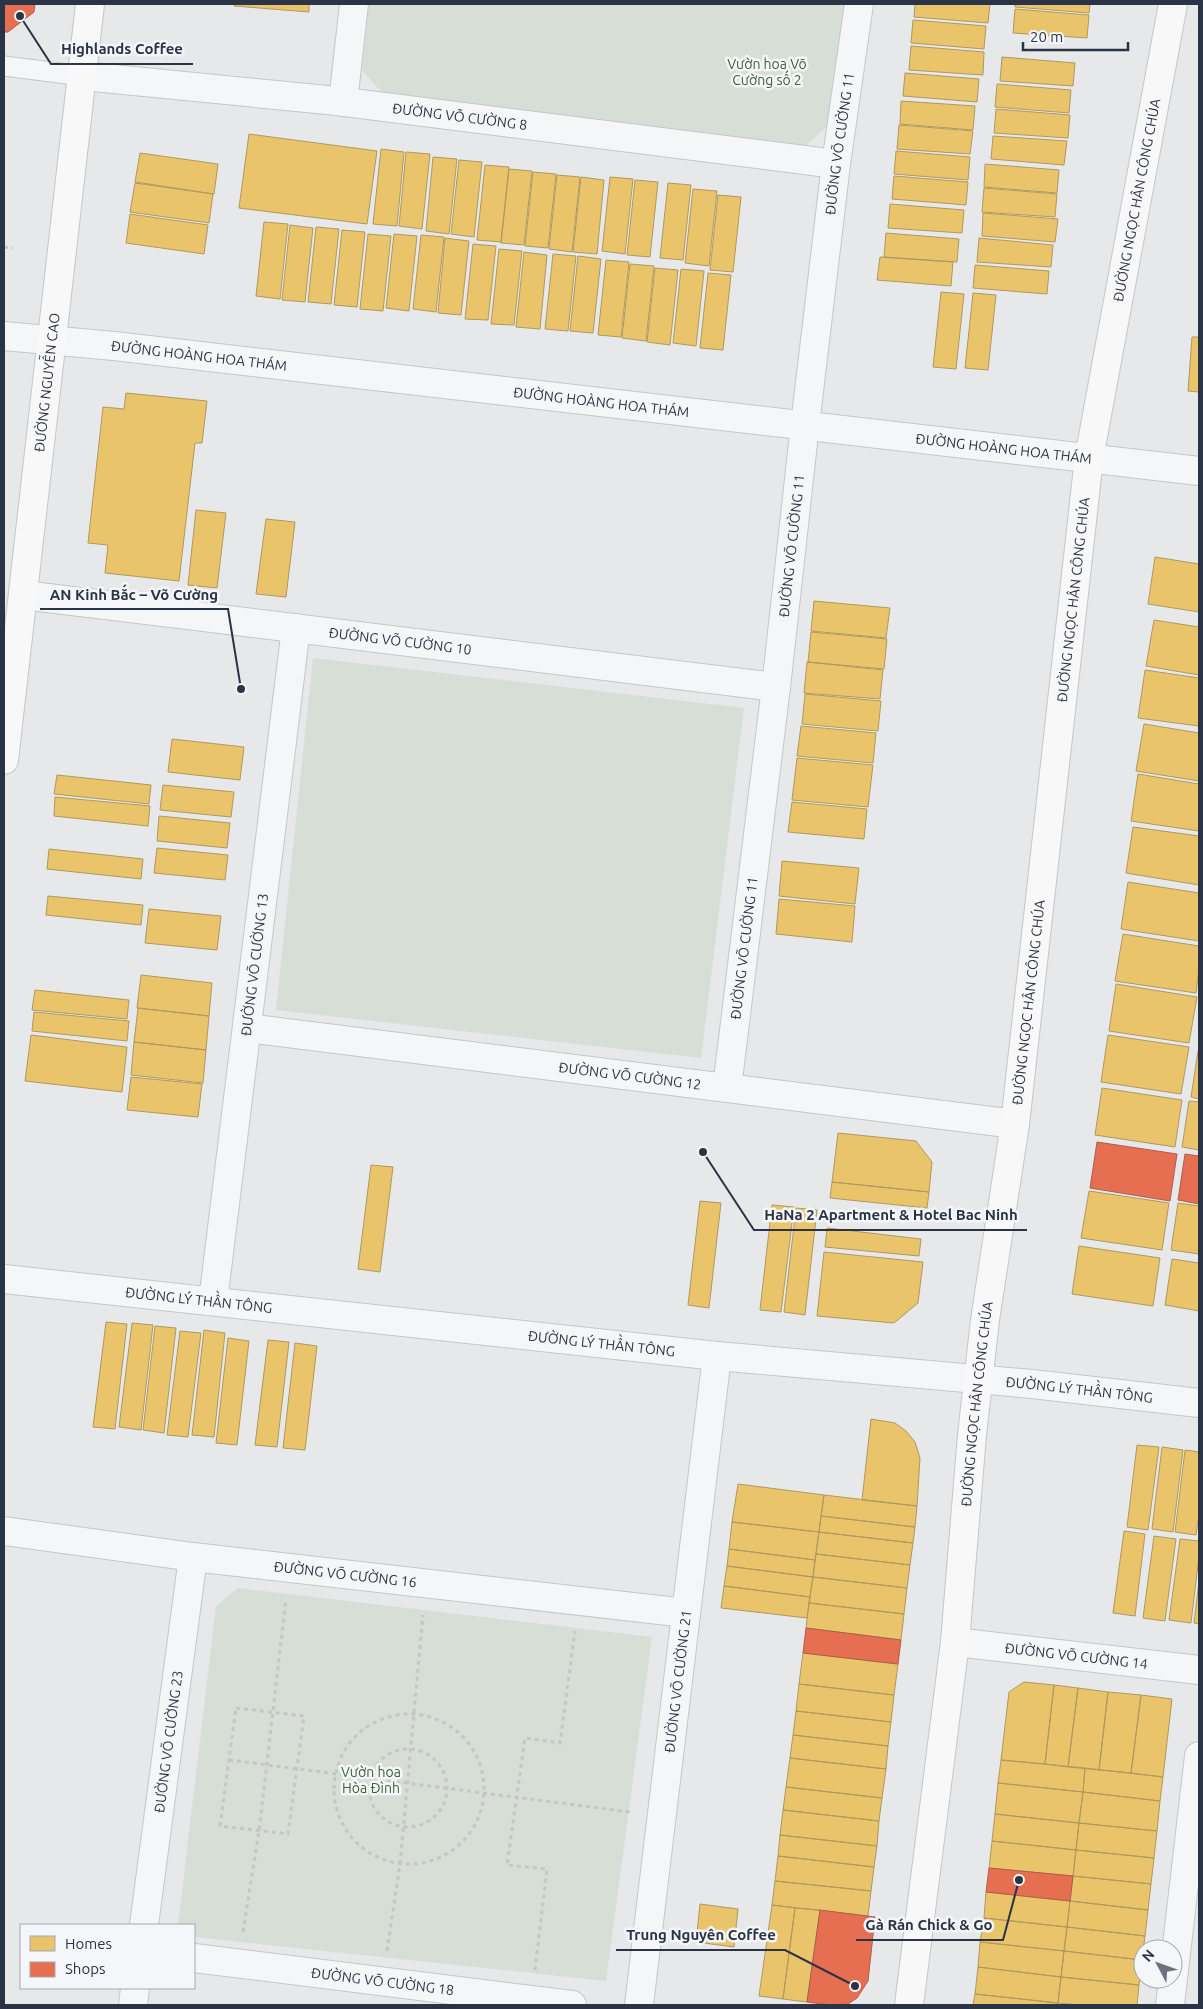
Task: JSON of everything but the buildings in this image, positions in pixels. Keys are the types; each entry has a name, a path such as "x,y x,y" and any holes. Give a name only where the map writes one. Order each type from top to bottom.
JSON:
{"main road":[{"name":"ĐƯỜNG NGUYỄN CAO","path":"4,760 90,4"},
{"name":"ĐƯỜNG NGỌC HÂN CÔNG CHÚA","path":"909,2005 955,1642 972,1435 985,1320 1015,1124 1089,458 1173,4"}],"street":[{"path":"343,102 354,4"},
{"name":"ĐƯỜNG VÕ CƯỜNG 11","path":"727,1088 776,688 836,164 859,4"},
{"name":"ĐƯỜNG VÕ CƯỜNG 8","path":"83,76 343,102 836,164"},
{"name":"ĐƯỜNG HOÀNG HOA THÁM","path":"4,336 53,339 1199,471"},
{"name":"ĐƯỜNG VÕ CƯỜNG 10","path":"23,595 776,688"},
{"name":"ĐƯỜNG VÕ CƯỜNG 13","path":"212,1302 296,628"},
{"name":"ĐƯỜNG VÕ CƯỜNG 12","path":"246,1028 1015,1124"},
{"name":"ĐƯỜNG LÝ THẦN TÔNG","path":"4,1279 717,1356 1199,1402"},
{"name":"ĐƯỜNG VÕ CƯỜNG 21","path":"639,2005 717,1356"},
{"name":"ĐƯỜNG VÕ CƯỜNG 16","path":"4,1531 194,1557 686,1613"},
{"name":"ĐƯỜNG VÕ CƯỜNG 23","path":"144,1924 194,1557"},
{"name":"ĐƯỜNG VÕ CƯỜNG 14","path":"955,1642 1199,1670"},
{"path":"1170,2005 1199,1756"},
{"name":"ĐƯỜNG VÕ CƯỜNG 18","path":"195,1958 572,2005"},
{"path":"133,2005 135,1989"}],"lane":[{"path":"4,66 83,76"}],"path":[{"path":"4,247 13,248"},
{"path":"243,1936 259,1831 287,1591"},
{"path":"386,1954 400,1864 424,1614"},
{"path":"534,1973 547,1869 507,1866 525,1738 560,1742 575,1628"},
{"path":"236,1708 272,1712 304,1716 288,1834 220,1826 236,1708"},
{"path":"415,1713 445,1722 469,1744 478,1758 483,1773 484,1792 479,1816 468,1836 452,1851 433,1861 412,1865 390,1863 370,1855 353,1841 340,1823 334,1802 335,1774 344,1750 354,1737 367,1726 389,1716 415,1713"},
{"path":"411,1749 424,1752 435,1760 442,1769 446,1781 446,1794 442,1807 434,1818 422,1824 403,1827 396,1826 384,1820 375,1810 370,1798 370,1779 372,1772 379,1762 389,1754 411,1749"},
{"path":"229,1760 638,1813"}],"green space":[{"name":"Vườn hoa Võ Cường số 2","path":"369,4 846,4 830,123 806,146 384,95 362,70"},
{"path":"313,658 744,708 701,1058 276,1010"},
{"name":"Vườn hoa Hòa Đình","path":"238,1588 652,1637 606,1981 195,1937 195,1924 178,1924 216,1606"}],"place":[{"name":"Highlands Coffee","path":"20,16"},
{"name":"AN Kinh Bắc – Võ Cường","path":"241,689"},
{"name":"HaNa 2 Apartment & Hotel Bac Ninh","path":"703,1152"},
{"name":"Gà Rán Chick & Go","path":"1019,1880"},
{"name":"Trung Nguyên Coffee","path":"855,1986"}]}
